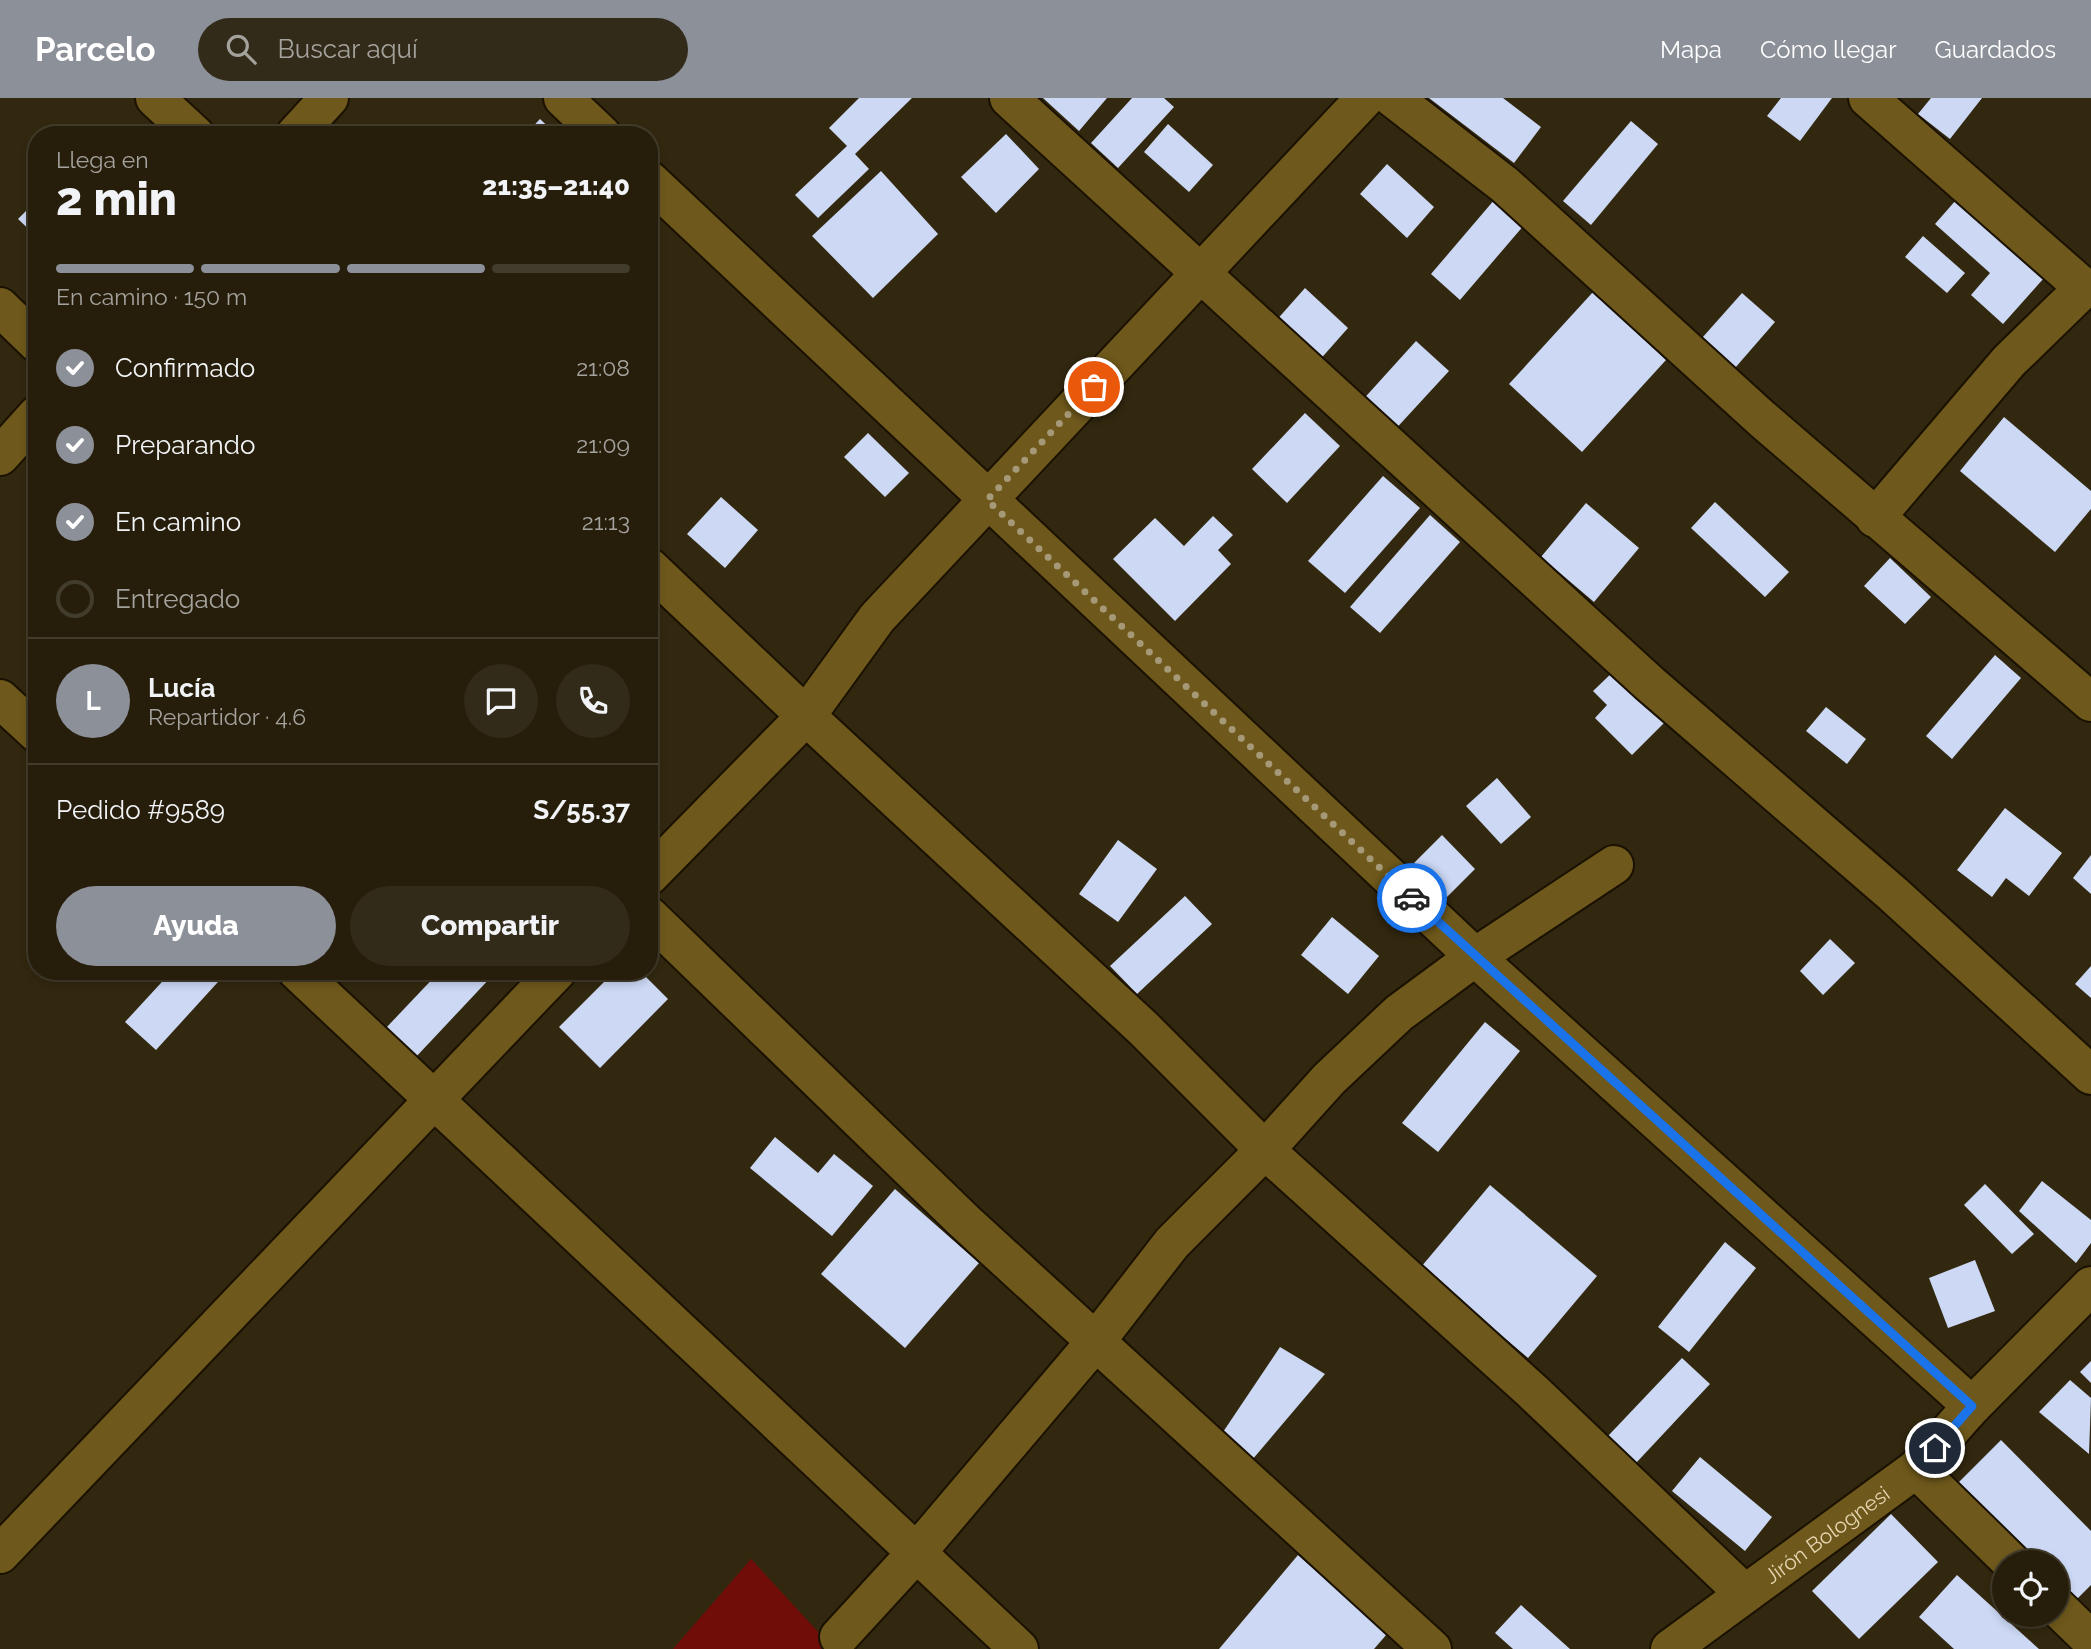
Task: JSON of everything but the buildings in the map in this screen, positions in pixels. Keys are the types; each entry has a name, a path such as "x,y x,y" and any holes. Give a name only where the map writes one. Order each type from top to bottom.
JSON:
{"street":[{"path":"155,98 185,126"},
{"path":"303,126 329,98"},
{"path":"563,98 593,126"},
{"path":"1009,98 1639,674 1893,894 2091,1075"},
{"path":"658,867 751,776 806,716 877,618 1365,98"},
{"path":"1393,98 1504,185 1761,418 2091,702"},
{"path":"1868,98 2084,288 2009,361 1875,517"},
{"path":"658,189 1475,957 1972,1406"},
{"path":"0,307 28,334"},
{"path":"0,456 28,425"},
{"path":"658,576 1144,1029 1265,1150 1532,1391 1745,1594"},
{"path":"0,699 28,725"},
{"path":"839,1637 917,1552 1096,1341 1172,1243 1265,1150 1329,1079 1399,1013 1475,957 1614,865"},
{"path":"658,925 964,1221 1432,1649"},
{"path":"307,980 436,1098 1019,1649"},
{"path":"0,1554 548,980"},
{"name":"Jirón Bolognesi","path":"1670,1649 1916,1469 1972,1406 2091,1286"},
{"path":"1916,1469 1999,1550"},
{"path":"2069,1619 2091,1640"}],"shaded area":[{"path":"751,1559 834,1649 673,1649"}],"way so far":[{"path":"1094,387 987,500 1412,898"}],"route":[{"path":"1412,898 1972,1406 1935,1448"}]}
